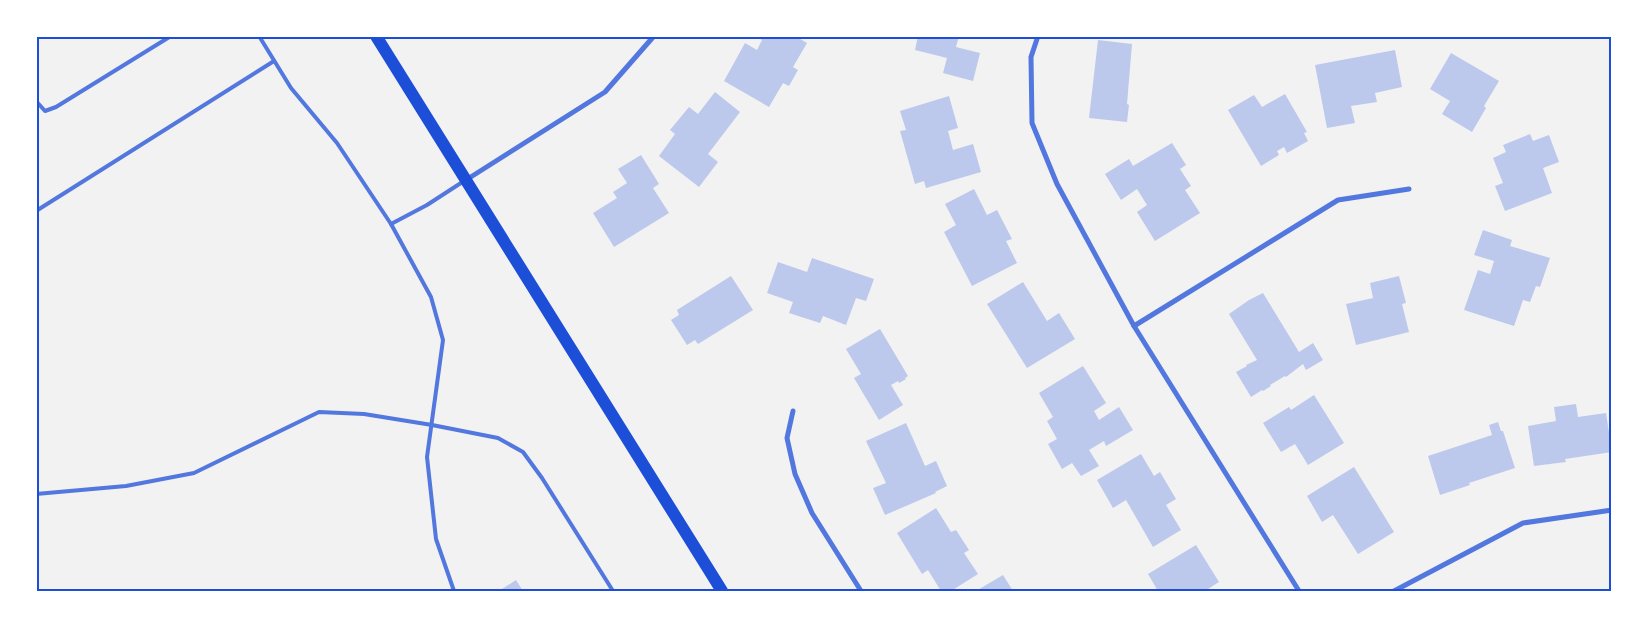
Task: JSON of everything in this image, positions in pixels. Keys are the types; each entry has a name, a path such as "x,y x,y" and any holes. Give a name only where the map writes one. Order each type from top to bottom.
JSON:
{"main road":[{"path":"376,36 722,591"}],"street":[{"path":"466,180 605,92 654,36"},
{"path":"1038,36 1031,57 1032,123 1057,184 1134,326 1299,591"},
{"path":"1134,326 1338,200 1409,189"},
{"path":"793,411 787,438 795,474 812,513 861,591"},
{"path":"1394,591 1523,524 1612,510"}],"lane":[{"path":"36,100 46,111 56,107 171,36"},
{"path":"259,36 291,88 337,143 391,224 431,298 443,340 428,457 436,540 454,591"},
{"path":"36,210 274,61"},
{"path":"391,224 427,205 466,180"},
{"path":"36,494 126,486 194,473 319,412 364,414 432,425 498,438 523,452 542,478 612,591"}],"building":[{"path":"756,36 795,36 807,43 793,67 798,70 789,86 783,83 769,107 724,81 745,43 757,50 762,40"},
{"path":"918,36 959,36 956,47 980,53 973,81 943,73 947,58 915,50"},
{"path":"1098,40 1132,44 1127,122 1089,118"},
{"path":"1395,50 1402,87 1375,93 1377,102 1351,106 1355,123 1327,128 1315,65"},
{"path":"1451,53 1499,81 1484,106 1486,108 1472,132 1442,114 1450,101 1430,89"},
{"path":"715,92 740,112 708,154 718,162 699,187 659,156 675,134 670,130 689,107 698,114"},
{"path":"1285,94 1307,132 1304,133 1308,141 1287,153 1284,147 1277,151 1279,155 1261,166 1228,110 1254,95 1262,107"},
{"path":"949,96 958,128 948,131 953,150 973,144 981,172 926,188 924,181 915,184 900,131 906,130 900,111"},
{"path":"1530,134 1533,141 1549,135 1559,162 1543,168 1552,193 1505,211 1495,186 1503,183 1493,158 1506,152 1503,145"},
{"path":"1172,143 1186,165 1180,169 1191,186 1185,190 1200,213 1155,241 1137,212 1147,205 1137,189 1121,200 1105,174 1129,159 1133,166"},
{"path":"641,155 659,184 653,188 669,213 614,247 593,213 617,198 613,192 627,183 618,169"},
{"path":"974,189 987,215 997,210 1012,239 1006,241 1017,263 972,286 944,232 956,225 945,204"},
{"path":"1483,230 1512,240 1510,246 1550,258 1540,287 1536,286 1530,302 1523,300 1514,326 1464,310 1478,270 1490,274 1494,261 1474,255"},
{"path":"812,258 874,279 866,301 856,298 846,325 823,316 820,323 789,313 793,302 767,293 778,262 807,272"},
{"path":"731,276 753,310 698,344 695,340 687,345 671,320 679,315 677,310"},
{"path":"1399,276 1406,303 1402,304 1409,332 1356,345 1346,304 1373,298 1370,283"},
{"path":"1023,282 1047,321 1059,313 1075,339 1027,368 987,304"},
{"path":"1263,293 1299,352 1313,343 1323,360 1306,370 1303,364 1286,377 1251,397 1236,372 1257,360 1229,314"},
{"path":"880,329 908,376 899,383 898,381 891,385 903,405 879,420 854,378 861,374 846,349"},
{"path":"1083,366 1106,403 1094,411 1099,420 1119,407 1133,430 1106,446 1104,441 1089,450 1099,466 1081,476 1072,463 1062,469 1048,444 1057,439 1047,421 1053,417 1039,393"},
{"path":"1314,395 1344,443 1308,465 1295,444 1281,452 1263,423 1289,407 1291,410"},
{"path":"1576,404 1578,417 1606,413 1612,452 1565,459 1566,462 1534,466 1528,426 1556,421 1554,407"},
{"path":"1498,422 1501,431 1503,431 1515,468 1440,495 1428,456 1492,435 1489,425"},
{"path":"906,423 925,466 936,461 947,486 936,493 885,515 873,488 886,483 866,441"},
{"path":"1141,454 1154,476 1160,472 1176,499 1166,505 1181,530 1153,547 1126,500 1113,508 1097,480"},
{"path":"1354,467 1394,532 1358,554 1333,515 1322,522 1307,496"},
{"path":"936,508 951,532 956,530 969,550 964,553 978,574 951,591 941,591 928,570 922,574 897,533"},
{"path":"1196,545 1219,582 1208,589 1209,591 1158,591 1148,574"},
{"path":"1003,575 1013,591 976,591"},
{"path":"516,580 523,591 503,591 502,589"}]}
